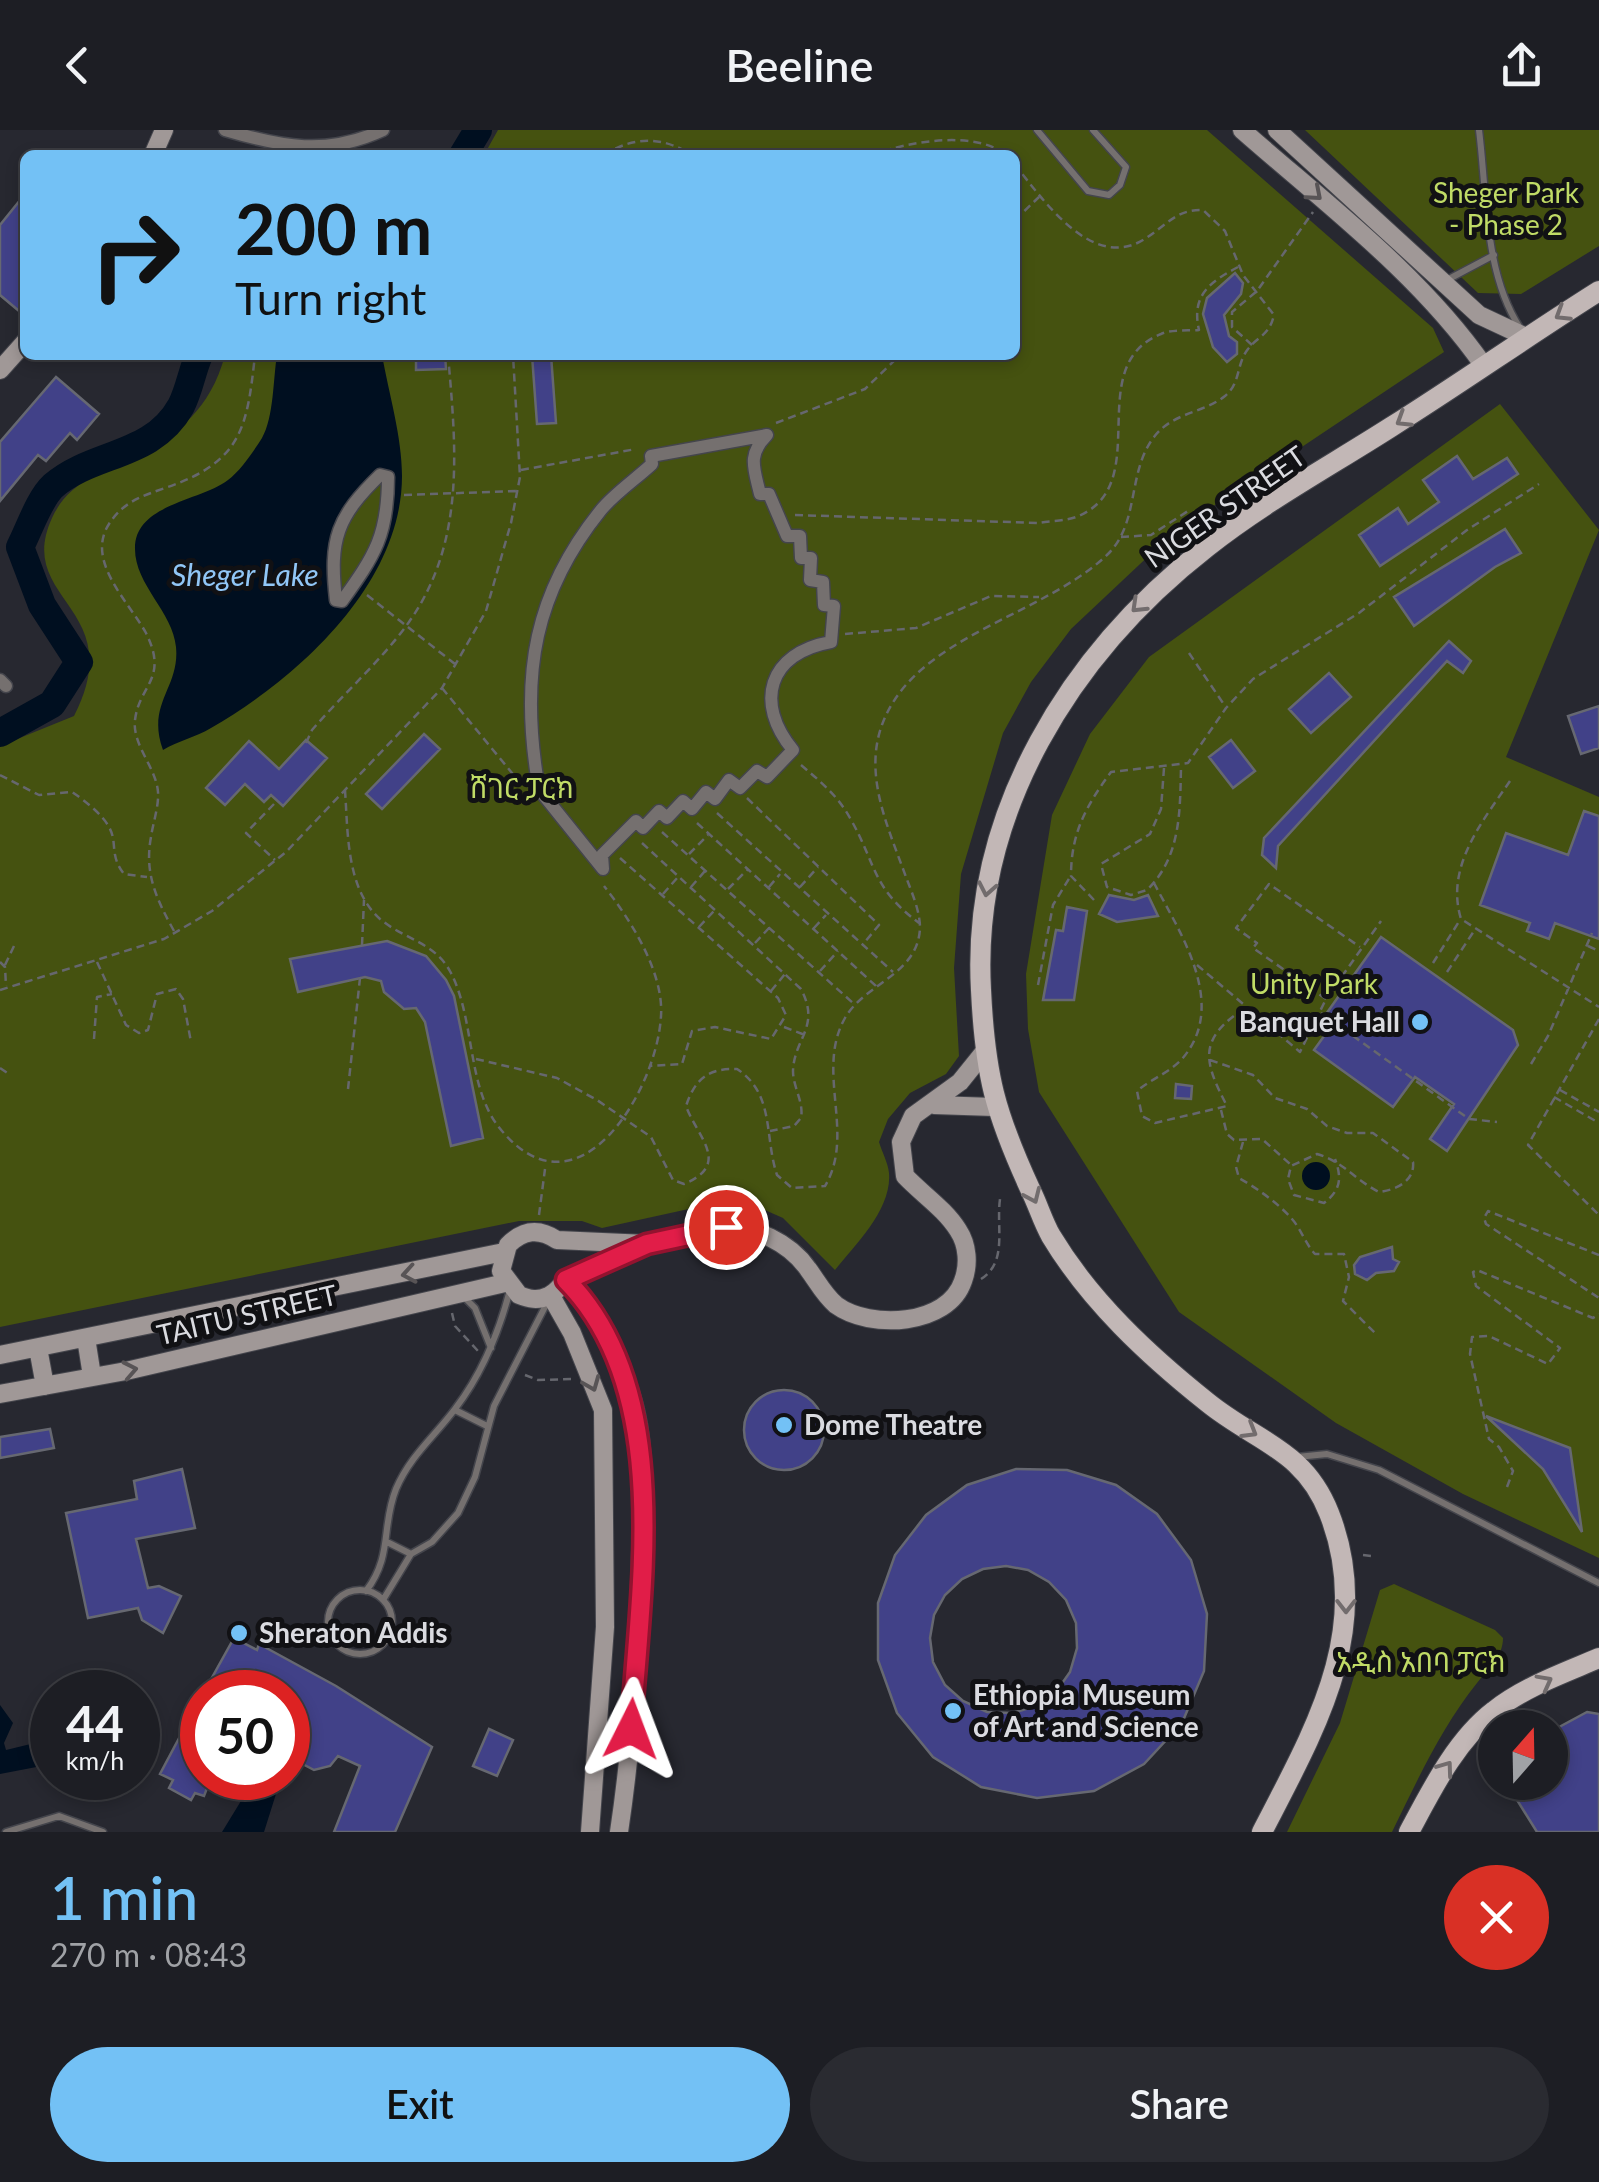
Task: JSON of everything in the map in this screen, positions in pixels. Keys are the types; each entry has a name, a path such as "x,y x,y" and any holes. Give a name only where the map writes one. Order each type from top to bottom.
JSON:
{"main road":[{"path":"1242,130 1398,267 1462,334 1484,366"},
{"path":"1277,130 1479,314 1526,337"},
{"name":"NIGER STREET","path":"1262,1832 1327,1705 1345,1635 1347,1597 1328,1510 1295,1458 1210,1404 1112,1316 1050,1236 994,1107 985,1051 980,943 985,896 1010,804 1039,738 1101,644 1133,610 1212,542 1599,291"},
{"path":"0,370 20,348"},
{"path":"647,1244 557,1240 537,1232 516,1238 504,1252 508,1286 529,1299 551,1296 566,1280 647,1244 726,1227 746,1230 783,1245 837,1306 886,1320 940,1309 961,1288 967,1270 966,1249 950,1220 905,1176 900,1159 905,1130 913,1116 934,1104 985,1051"},
{"path":"934,1104 994,1107"},
{"path":"557,1240 568,1258 566,1280"},
{"name":"TAITU STREET","path":"0,1355 504,1252"},
{"path":"566,1280 590,1304 636,1412 642,1482 639,1595 629,1762 619,1832"},
{"name":"TAITU STREET","path":"0,1394 508,1286"},
{"path":"551,1296 572,1333 603,1410 605,1627 590,1832"},
{"path":"86,1338 92,1376"},
{"path":"38,1348 44,1386"},
{"path":"1409,1832 1439,1776 1493,1711 1599,1658"}],"street":[{"path":"225,130 297,149 337,147 383,130"},
{"path":"767,435 754,448 752,458 760,494 769,494 774,516 782,515 786,536 800,536 801,558 811,558 810,580 823,582 824,605 834,606 831,634 830,642 794,654 772,688 769,711 792,750 767,777 757,771 740,788 728,780 715,799 706,792 692,809 683,802 667,818 659,811 643,828 636,821 602,855 603,869 534,782 537,776 529,677 549,593 602,508 652,464 651,456 767,435"},
{"path":"380,474 388,477 388,522 364,572 342,601 336,600 332,561 337,532 349,505 380,474"}],"lane":[{"path":"1038,130 1088,190 1109,195 1125,176 1126,168 1094,130"},
{"path":"1480,130 1494,255 1507,308 1526,337"},
{"path":"1443,281 1494,255"},
{"path":"366,1591 378,1576 388,1543 395,1492 416,1450 455,1410 491,1348 508,1286"},
{"path":"461,1294 475,1308 491,1348"},
{"path":"383,1600 411,1554 432,1542 458,1513 475,1477 487,1426 506,1378 551,1296"},
{"path":"455,1410 487,1426"},
{"path":"1295,1458 1327,1454 1379,1470 1599,1584"},
{"path":"388,1543 411,1554"},
{"path":"366,1591 383,1600 392,1616 387,1639 370,1653 343,1650 329,1632 328,1614 341,1596 366,1591"},
{"path":"6,1832 58,1816 103,1832"}],"path":[{"path":"666,141 669,130"},
{"path":"889,150 952,132 977,134 1001,150"},
{"path":"616,150 644,139 666,141 683,150"},
{"path":"476,1059 557,1078 626,1119 651,1137 674,1180 684,1184 699,1178 709,1162 708,1146 686,1106 702,1076 737,1068 754,1080 766,1103 777,1175 792,1188 825,1186 835,1170 838,1136 831,1054 854,1004 894,973 915,950 919,923 873,774 882,722 907,680 1106,556 1121,538 1142,455 1153,438 1166,424 1228,393 1236,384 1248,349 1270,330 1274,315 1240,266 1225,231 1203,210 1185,209 1142,241 1124,247 1102,245 1078,234 1020,170"},
{"path":"1020,215 1040,196"},
{"path":"1254,346 1230,320 1239,304 1257,291 1322,200"},
{"path":"782,515 1038,523 1076,517 1101,501 1115,477 1119,387 1130,360 1162,332 1199,330 1195,313 1200,295 1212,281 1240,266"},
{"path":"174,932 149,878 158,792 136,734 135,716 154,673 154,655 106,568 101,548 106,527 135,498 202,473 238,441 247,422 254,360"},
{"path":"306,743 312,730 406,626 442,556 454,494 456,438 448,360"},
{"path":"0,990 97,962 174,932 212,911 276,861 442,688 457,665 500,571 517,491 520,450 513,360"},
{"path":"1038,986 1053,906 1062,884 1071,876 1076,825 1111,772 1181,764 1199,753 1226,708 1253,679 1359,613 1467,530 1539,484"},
{"path":"401,496 517,491"},
{"path":"1121,538 1151,535 1188,512 1212,542"},
{"path":"362,591 457,665"},
{"path":"831,634 916,628 992,596 1041,597"},
{"path":"1189,653 1226,708"},
{"path":"442,688 526,790"},
{"path":"789,754 834,793 850,818 881,890 919,923"},
{"path":"1164,767 1160,809 1150,834 1101,864 1106,887 1119,893 1131,895 1154,884 1166,866 1180,825 1181,764"},
{"path":"0,775 39,796 72,792 80,797 111,828 114,861 124,874 149,878"},
{"path":"728,780 879,925 863,944"},
{"path":"1510,781 1474,834 1456,879 1455,901 1461,919 1599,1007"},
{"path":"344,790 354,874 364,898 380,918 438,954 457,990 486,1106 500,1130 530,1156 576,1160 609,1138 626,1119 649,1066 661,1016 657,983 644,951 598,878"},
{"path":"701,798 894,973"},
{"path":"274,804 246,832 276,861"},
{"path":"679,806 878,987"},
{"path":"650,821 854,1004"},
{"path":"627,830 754,944 801,989 810,1005 807,1035 793,1077 801,1118 794,1126 768,1131"},
{"path":"688,856 709,834"},
{"path":"608,847 770,992 786,1015 783,1026 771,1039 715,1027 692,1032 682,1064 649,1066"},
{"path":"800,887 819,866"},
{"path":"727,890 748,869"},
{"path":"690,888 706,871"},
{"path":"768,888 782,872"},
{"path":"1071,876 1094,900"},
{"path":"662,895 678,877"},
{"path":"1154,884 1197,965 1300,1052 1326,999 1380,921"},
{"path":"1326,999 1253,948 1258,943 1236,928 1269,884 1361,948"},
{"path":"362,946 364,898"},
{"path":"698,928 715,910"},
{"path":"813,929 828,913"},
{"path":"1433,963 1461,919"},
{"path":"754,944 769,928"},
{"path":"1447,972 1474,930"},
{"path":"1531,1064 1592,934"},
{"path":"6,988 2,964 14,946"},
{"path":"1587,946 1599,952"},
{"path":"819,972 838,952"},
{"path":"97,962 126,1025 139,1033 148,1030 158,994 176,990 183,999 191,1042"},
{"path":"1197,965 1198,1018 1191,1044 1167,1072 1137,1091 1142,1116 1155,1123 1226,1106 1210,1077 1211,1038 1222,1023 1245,1008"},
{"path":"770,992 785,974"},
{"path":"348,1089 360,978"},
{"path":"94,1040 97,997 112,994"},
{"path":"1320,1012 1470,1119 1497,1122"},
{"path":"1599,1019 1528,1146 1599,1215"},
{"path":"783,1026 807,1035"},
{"path":"1210,1060 1253,1075 1276,1098 1307,1109 1327,1126 1346,1133 1374,1132 1412,1162 1414,1170 1406,1181 1379,1192 1358,1182 1348,1167 1317,1154 1291,1166"},
{"path":"0,1068 9,1074"},
{"path":"1558,1089 1599,1112"},
{"path":"1554,1097 1599,1123"},
{"path":"1221,1110 1227,1134 1244,1142 1262,1139 1291,1166"},
{"path":"1244,1142 1236,1167 1239,1178 1264,1192 1276,1209 1290,1216 1315,1254 1344,1254 1349,1277 1343,1302 1375,1333"},
{"path":"1291,1166 1288,1179 1294,1195 1324,1203 1335,1194 1341,1176 1335,1160"},
{"path":"537,1232 545,1169"},
{"path":"974,1284 993,1271 1000,1251 996,1226 1000,1199"},
{"path":"1599,1255 1488,1211 1484,1218 1486,1224 1599,1298"},
{"path":"1507,1488 1513,1472 1499,1447 1489,1440 1470,1354 1472,1337 1489,1336 1548,1364 1560,1348 1476,1286 1472,1272 1477,1270 1592,1318 1599,1314"}],"green space":[{"name":"ሸገር ፓርክ","path":"498,130 1207,130 1433,328 1444,352 1173,533 1071,629 1031,682 1003,733 961,874 954,968 959,1056 946,1074 910,1093 888,1119 879,1142 889,1173 885,1200 871,1225 835,1270 783,1218 756,1206 716,1203 602,1228 582,1221 519,1221 0,1327 0,746 74,716 88,679 89,650 82,627 47,568 44,546 52,518 67,495 88,479 165,438 189,419 210,392 223,360 1020,360 1020,150 487,150"},
{"name":"Sheger Park - Phase 2","path":"1305,130 1599,130 1599,246 1521,294 1478,293"},
{"name":"Unity Park","path":"1500,404 1599,530 1506,757 1599,797 1599,1558 1463,1494 1336,1423 1179,1312 1039,1092 1028,1029 1026,974 1052,815 1090,734 1149,657"},
{"name":"አዲስ አበባ ፓርክ","path":"1394,1584 1495,1630 1503,1638 1500,1651 1441,1736 1392,1832 1287,1832 1340,1723 1380,1590"}],"water":[{"name":"Sheger Lake","path":"276,360 383,360 401,461 397,516 384,554 365,590 310,655 244,707 163,750 158,720 173,674 176,647 168,622 141,575 135,549 138,534 157,513 228,480 258,443 271,409","holes":["380,475 388,478 377,552 336,600 337,532"]},
{"path":"1316,1162 1326,1166 1330,1176 1326,1186 1316,1190 1306,1186 1302,1176 1306,1166"},
{"path":"0,1705 13,1723 4,1743 6,1750 30,1744 30,1768 0,1774"},
{"path":"242,1800 274,1800 264,1832 222,1832"}],"building":[{"path":"20,200 20,312 0,295 0,225"},
{"path":"1235,273 1243,283 1241,294 1224,315 1229,336 1237,342 1237,354 1227,362 1213,347 1203,314 1207,298"},
{"path":"416,360 445,360 446,369 416,370"},
{"path":"532,360 551,360 556,423 537,424"},
{"path":"56,377 99,414 77,440 70,433 46,461 38,455 0,501 0,442"},
{"path":"1457,456 1473,479 1507,458 1518,474 1380,566 1359,535 1398,508 1408,524 1439,502 1423,480"},
{"path":"1505,529 1521,553 1495,567 1414,626 1394,597"},
{"path":"1449,641 1471,661 1463,673 1447,661 1278,846 1276,868 1262,855 1264,838"},
{"path":"1329,673 1351,697 1311,733 1289,709"},
{"path":"1599,706 1599,748 1581,754 1568,716"},
{"path":"424,734 440,749 382,809 366,794"},
{"path":"306,740 327,758 283,806 271,795 264,802 245,784 225,805 206,788 249,741 279,769"},
{"path":"1231,740 1255,771 1233,788 1209,757"},
{"path":"1584,811 1599,816 1599,939 1555,923 1549,939 1527,931 1530,923 1480,905 1506,833 1568,855"},
{"path":"1109,895 1134,900 1148,895 1158,916 1117,922 1099,914"},
{"path":"1067,907 1087,911 1074,1000 1043,1000 1056,930 1063,931"},
{"name":"Banquet Hall","path":"1381,937 1513,1030 1518,1045 1447,1151 1430,1139 1454,1104 1415,1077 1393,1107 1314,1050 1335,1021 1326,1014"},
{"path":"387,941 426,956 454,996 483,1138 451,1146 425,1022 416,1008 404,1009 384,992 381,981 365,977 298,992 290,959"},
{"path":"1176,1084 1192,1086 1191,1099 1175,1098"},
{"path":"1392,1247 1393,1259 1399,1262 1394,1271 1376,1273 1367,1280 1355,1274 1354,1265 1360,1257"},
{"name":"Dome Theatre","path":"784,1390 799,1393 812,1402 821,1415 821,1445 812,1458 799,1467 784,1470 769,1467 756,1458 747,1445 744,1430 747,1415 756,1402 769,1393"},
{"path":"1486,1416 1570,1448 1582,1532 1543,1469"},
{"path":"50,1429 54,1448 0,1458 0,1437"},
{"path":"182,1469 195,1528 136,1539 148,1588 159,1586 181,1596 163,1633 142,1620 138,1608 88,1618 66,1513 137,1499 134,1481"},
{"path":"1016,1469 1067,1470 1116,1485 1157,1514 1191,1560 1207,1614 1204,1671 1182,1723 1144,1764 1094,1791 1037,1798 981,1787 933,1757 897,1713 878,1660 878,1603 895,1555 926,1515 967,1485","holes":["1006,1566 1028,1570 1049,1582 1066,1600 1076,1623 1077,1648 1070,1672 1056,1692 1036,1706 1012,1713 987,1712 963,1701 945,1685 933,1662 930,1638 934,1615 945,1595 962,1579 983,1569"]},
{"path":"234,1638 257,1650 259,1644 307,1670 216,1670"},
{"path":"310,1672 432,1747 395,1832 334,1832 360,1766 338,1756 330,1766 310,1768"},
{"path":"1587,1712 1599,1714 1599,1832 1537,1832 1517,1800 1568,1800 1568,1722"},
{"path":"489,1729 513,1740 497,1776 473,1766"},
{"path":"180,1736 180,1794 169,1788 173,1780 160,1774"}],"waterway":[{"path":"466,150 478,130"},
{"path":"0,733 52,704 79,662 42,605 20,547 39,507 53,486 69,475 155,436 181,406 197,360"}],"place":[{"name":"Banquet Hall","path":"1420,1022"},
{"name":"Dome Theatre","path":"784,1425"},
{"name":"Sheraton Addis","path":"239,1633"},
{"name":"Ethiopia Museum of Art and Science","path":"953,1711"}],"route":[{"path":"631,1729 642,1482 636,1412 590,1304 566,1280 647,1244 726,1227"}]}
